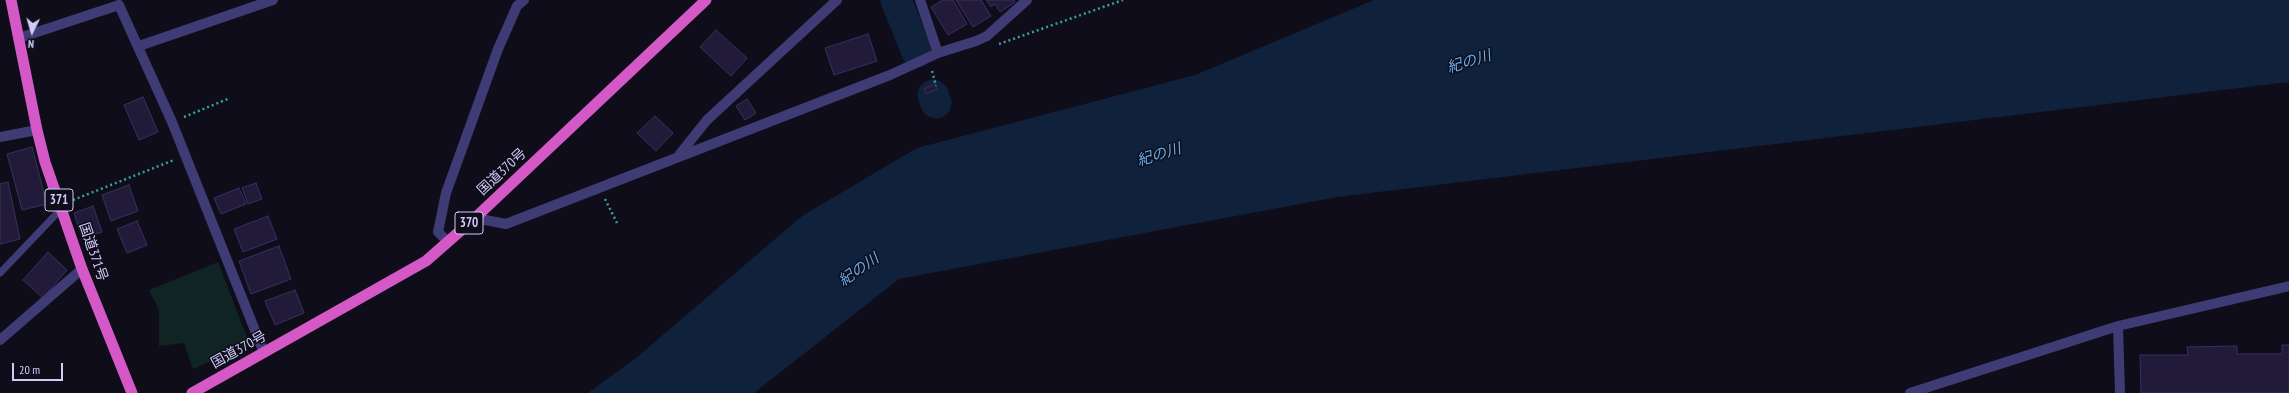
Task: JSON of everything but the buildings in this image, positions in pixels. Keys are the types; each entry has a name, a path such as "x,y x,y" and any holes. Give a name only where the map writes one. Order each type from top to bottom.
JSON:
{"highway":[{"name":"国道371号","path":"11,0 37,130 45,162 62,207 82,268 132,393"},
{"name":"国道370号","path":"192,393 264,354 426,261 475,218 706,0"}],"street":[{"path":"139,46 274,0"},
{"path":"448,242 438,232 446,193 498,49 517,6 524,0"},
{"path":"678,156 707,120 837,0"},
{"path":"920,0 938,53"},
{"path":"475,218 506,224 890,74 938,53 987,36 1027,0"},
{"path":"19,38 119,5 139,46 172,122 264,354"},
{"path":"0,137 37,130"},
{"path":"0,340 82,268"},
{"path":"1910,393 2118,326 2289,286"},
{"path":"2118,326 2120,393"}],"lane":[{"path":"0,273 62,207"}],"path":[{"path":"931,70 936,86"},
{"path":"172,122 230,98"},
{"path":"62,207 185,155"},
{"path":"604,196 617,223"}],"green space":[{"path":"218,262 248,340 248,345 193,369 184,343 159,346 159,310 149,290"}],"water":[{"name":"紀の川","path":"1374,0 2289,0 2289,82 1337,197 899,279 754,393 588,393 636,358 802,216 917,148 1195,75"}],"waterway":[{"path":"896,0 917,52"},
{"path":"933,95 936,103"}]}
